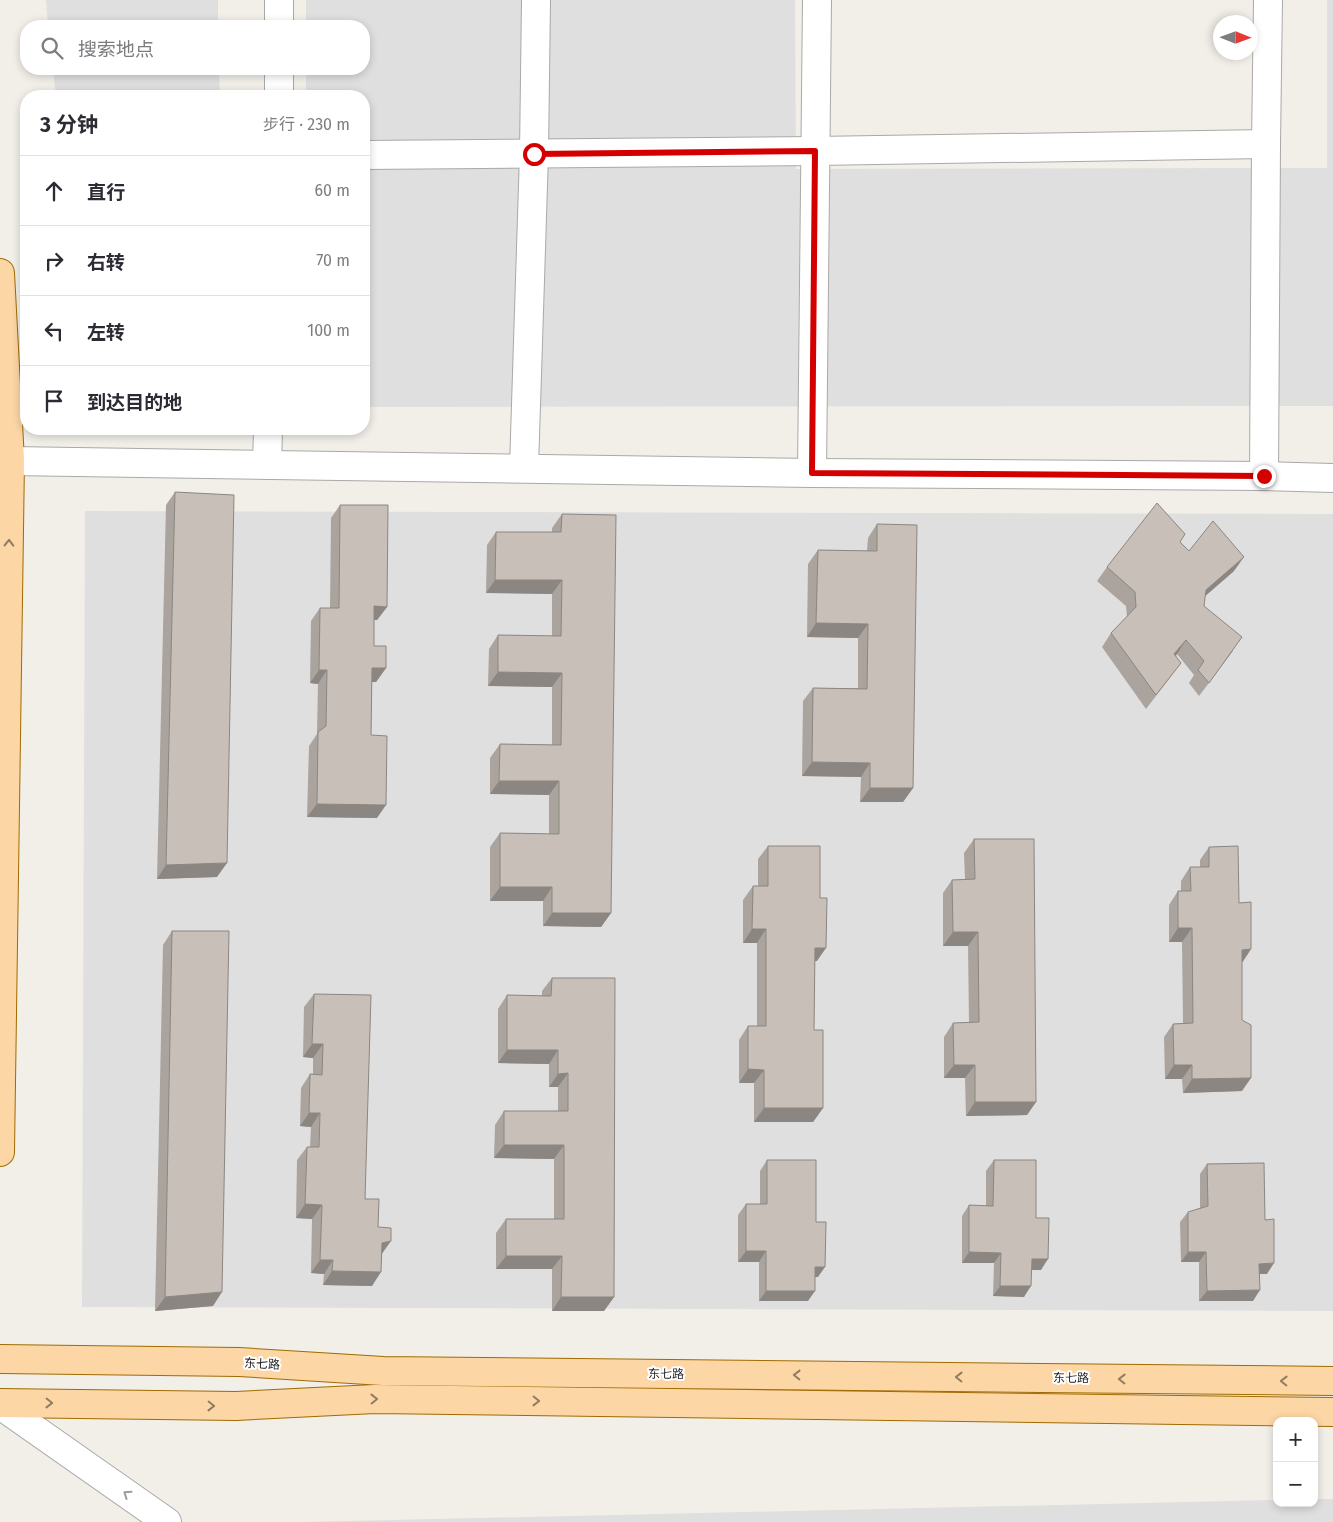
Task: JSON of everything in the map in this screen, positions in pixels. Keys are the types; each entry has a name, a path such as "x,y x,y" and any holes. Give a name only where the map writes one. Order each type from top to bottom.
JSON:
{"main road":[{"path":"0,272 10,460 0,1152"},
{"name":"东七路","path":"0,1359 239,1362 383,1371 1333,1381"},
{"path":"0,1404 236,1406 375,1399 1333,1412"}],"street":[{"path":"279,0 279,20"},
{"path":"524,468 534,154 536,0"},
{"path":"812,473 817,0"},
{"path":"1264,476 1268,0"},
{"path":"279,75 279,90"},
{"path":"370,155 1266,144"},
{"path":"267,465 268,435"},
{"path":"10,460 812,473 1333,478"},
{"path":"0,1404 167,1522"}],"shaded area":[{"path":"46,0 218,0 218,20 48,20"},
{"path":"306,0 795,0 796,169 1327,168 1327,0 1333,0 1333,406 370,407 370,90 306,90 306,75 370,75 370,20 306,20"},
{"path":"54,75 219,75 220,90 55,90"},
{"path":"85,511 1333,514 1333,1311 82,1307"},
{"path":"1318,1499 1333,1499 1333,1522 304,1522 1273,1500 1273,1507 1318,1507"}],"building":[{"path":"175,492 234,495 227,863 166,865"},
{"path":"1157,503 1185,534 1180,542 1189,551 1213,521 1244,557 1206,590 1204,606 1242,637 1209,683 1198,670 1204,661 1186,640 1174,654 1181,663 1156,695 1111,633 1136,607 1135,592 1107,567"},
{"path":"340,505 388,505 387,607 374,606 374,646 386,646 386,668 372,668 371,735 387,736 386,805 317,804 318,732 326,726 327,670 319,670 320,608 339,608"},
{"path":"562,514 616,515 611,913 552,913 552,887 500,887 500,833 559,834 559,781 499,781 500,744 561,745 562,673 498,672 498,635 561,636 562,580 495,580 496,532 561,532"},
{"path":"877,524 917,525 913,788 870,788 870,763 812,762 813,688 867,689 868,624 816,623 818,550 877,551"},
{"path":"974,839 1034,839 1036,1102 975,1102 975,1065 954,1065 953,1023 979,1022 978,932 953,932 952,880 975,879"},
{"path":"768,846 820,846 820,898 827,898 826,948 815,948 814,1030 823,1030 823,1108 764,1108 764,1070 748,1069 748,1026 766,1026 766,929 752,929 753,886 768,886"},
{"path":"1238,846 1239,903 1251,902 1251,949 1242,950 1242,1020 1251,1025 1251,1078 1192,1079 1192,1065 1174,1065 1173,1024 1193,1023 1192,928 1178,928 1178,891 1191,891 1190,867 1209,867 1209,847"},
{"path":"172,931 229,931 222,1292 165,1297"},
{"path":"552,978 615,978 614,1297 561,1297 562,1256 506,1256 506,1219 564,1219 564,1145 504,1145 504,1111 568,1111 568,1073 558,1074 558,1050 507,1050 507,995 551,996"},
{"path":"314,994 371,995 365,1199 379,1199 378,1227 391,1228 391,1241 382,1243 381,1272 332,1271 333,1260 320,1260 322,1205 305,1204 307,1147 319,1147 320,1113 309,1113 310,1074 322,1075 323,1044 312,1044"},
{"path":"767,1160 816,1160 816,1222 826,1222 825,1267 815,1267 815,1291 766,1291 766,1251 746,1251 746,1204 767,1204"},
{"path":"994,1160 1036,1160 1036,1218 1049,1218 1048,1259 1032,1259 1031,1286 1000,1286 1001,1253 969,1252 969,1205 993,1206"},
{"path":"1264,1163 1265,1220 1274,1219 1274,1263 1259,1264 1260,1290 1207,1291 1206,1252 1188,1252 1188,1212 1208,1206 1207,1164"}],"route":[{"path":"534,154 815,151 812,473 1264,476"}]}
